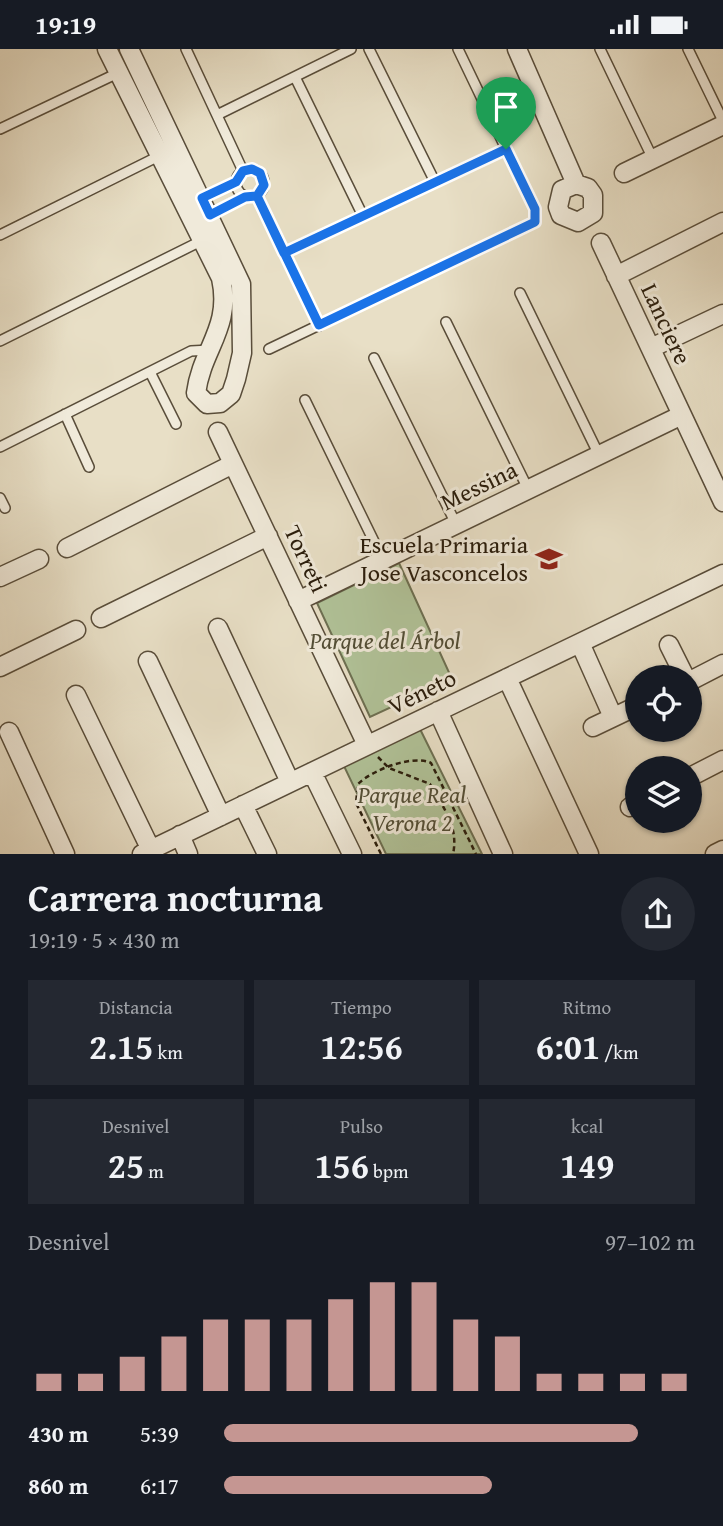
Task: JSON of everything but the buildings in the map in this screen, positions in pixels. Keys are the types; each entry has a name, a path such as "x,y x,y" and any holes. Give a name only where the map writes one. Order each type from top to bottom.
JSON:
{"street":[{"path":"107,49 203,240 223,287 225,314 199,374 196,393 207,404 220,403 231,394 242,353 241,284 129,49"},
{"path":"517,49 576,184"},
{"path":"624,173 723,123"},
{"path":"616,276 723,222"},
{"name":"Lanciere","path":"601,243 723,502"},
{"path":"651,348 723,314"},
{"name":"Messina","path":"298,601 682,415"},
{"name":"Torreti","path":"218,432 367,745"},
{"path":"67,548 233,464"},
{"path":"101,618 268,536"},
{"path":"0,577 38,559"},
{"name":"Véneto","path":"146,852 723,574"},
{"path":"218,628 290,782"},
{"path":"0,667 76,630"},
{"path":"580,643 613,717"},
{"path":"669,645 679,665"},
{"path":"148,661 221,816"},
{"path":"702,675 723,664"},
{"path":"507,678 589,854"},
{"path":"76,695 146,852"},
{"path":"438,711 503,854"},
{"path":"593,727 625,712"},
{"path":"9,732 65,854"},
{"path":"702,771 723,760"},
{"path":"312,772 352,854"},
{"path":"243,805 267,854"},
{"path":"180,835 188,854"},
{"path":"715,854 723,850"}],"lane":[{"path":"186,49 243,171"},
{"path":"217,115 352,49"},
{"path":"369,49 435,182"},
{"path":"269,349 535,222 535,209 458,49"},
{"path":"600,49 653,159"},
{"path":"688,49 723,123"},
{"path":"0,129 120,72"},
{"path":"295,77 363,216"},
{"path":"284,253 506,149"},
{"path":"0,235 161,155"},
{"path":"243,171 256,170 262,176 264,185 257,196"},
{"path":"202,198 236,182 243,171"},
{"path":"236,182 240,193 245,197"},
{"path":"257,196 319,325"},
{"path":"210,215 245,197 257,196"},
{"path":"0,341 203,240"},
{"path":"520,293 599,455"},
{"path":"446,322 528,489"},
{"path":"0,447 191,351 210,351"},
{"path":"374,358 456,524"},
{"path":"150,372 176,424"},
{"path":"305,400 383,560"},
{"path":"65,414 89,467"},
{"path":"0,498 5,508"}],"path":[{"path":"367,745 389,768 430,784 451,821 456,839 453,854"},
{"path":"381,854 356,803 356,793 363,779 411,758 421,758 431,763 476,854"}],"green space":[{"name":"Parque del Árbol","path":"399,563 452,679 370,717 317,603"},
{"name":"Parque Real Verona 2","path":"418,725 482,854 386,854 343,764"}],"place":[{"name":"Escuela Primaria Jose Vasconcelos","path":"549,559"}],"route":[{"path":"506,149 284,253 257,196 245,197 210,215 202,198 236,182 239,173 247,169 260,173 264,185 257,196 319,325 535,222 535,209 506,149"}]}
